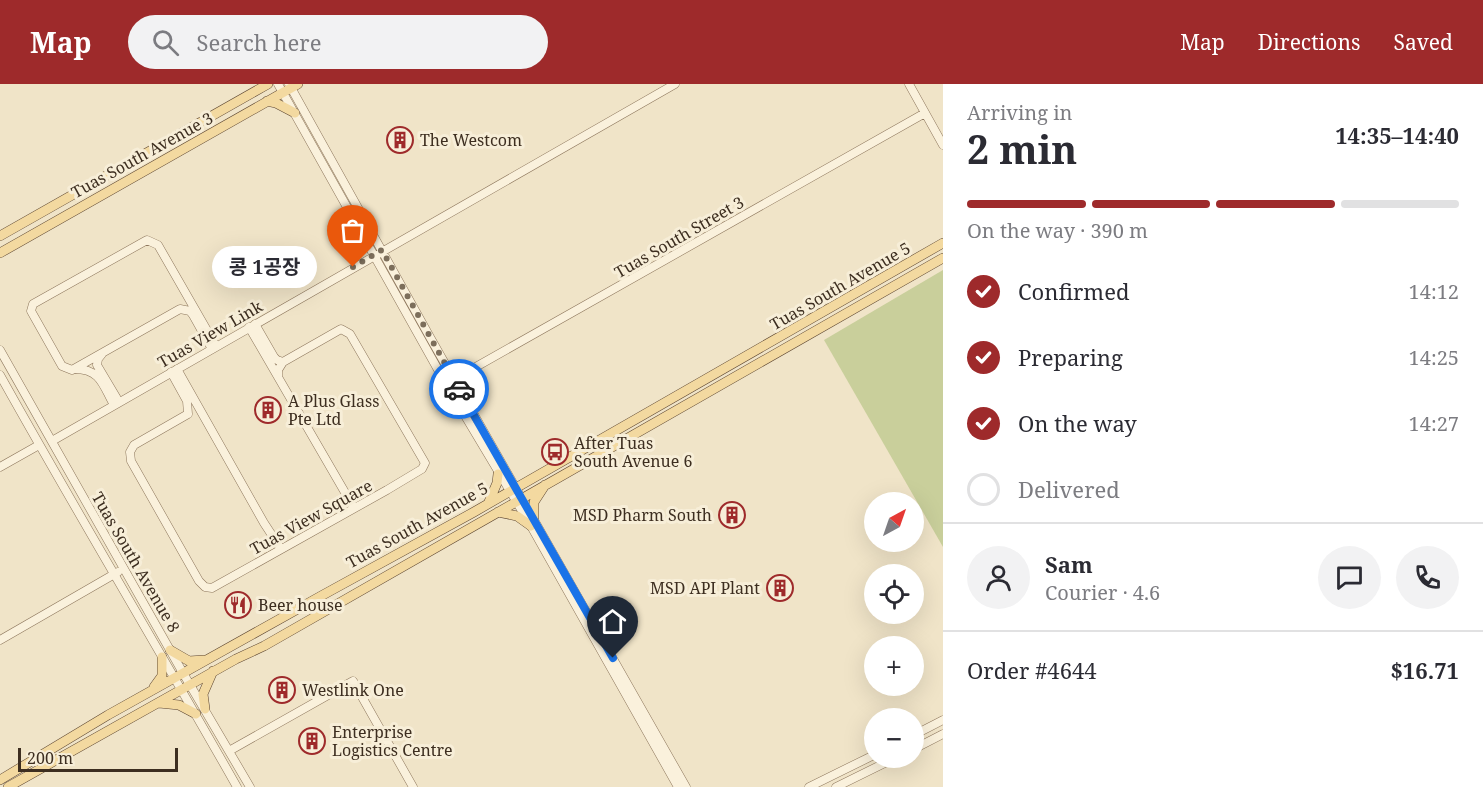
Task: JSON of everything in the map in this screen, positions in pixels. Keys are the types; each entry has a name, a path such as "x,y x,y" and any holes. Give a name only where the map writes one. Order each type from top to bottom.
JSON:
{"main road":[{"name":"Tuas South Avenue 3","path":"0,236 268,84"},
{"name":"Tuas South Avenue 3","path":"0,253 267,101 288,86"},
{"path":"267,101 295,113"},
{"name":"Tuas South Avenue 5","path":"0,780 943,243"},
{"name":"Tuas South Avenue 5","path":"8,787 213,671 264,646 943,258"},
{"path":"488,504 497,483 498,474"},
{"path":"498,512 532,522 534,502 547,483"},
{"path":"170,650 189,661 208,660"},
{"path":"146,695 162,676 162,657"},
{"path":"157,703 179,705 201,711 203,694 213,671"}],"street":[{"name":"Tuas View Link","path":"52,441 675,84"},
{"path":"909,84 943,145"},
{"path":"288,86 446,384 498,474 512,489"},
{"path":"288,86 295,113 454,380 678,787"},
{"name":"Tuas South Street 3","path":"446,384 925,113"},
{"path":"117,404 98,376 86,369 68,370 62,366 31,311 33,304 147,240 158,244 214,348"},
{"path":"75,369 180,309 185,302 186,294"},
{"path":"180,309 194,315 214,348"},
{"path":"252,326 274,357 283,362 278,370 278,376"},
{"path":"252,326 354,508"},
{"name":"Tuas View Square","path":"188,414 134,445 130,452 131,461 200,581 205,587 213,588 422,469 425,463 424,457 346,330 341,329 283,362"},
{"name":"Tuas South Avenue 8","path":"0,350 170,650 179,676"},
{"path":"103,352 97,365 117,404"},
{"path":"174,371 187,401 188,414 205,419"},
{"path":"174,371 205,419 281,549"},
{"name":"Tuas South Avenue 8","path":"0,375 162,657 179,676 250,787"},
{"path":"0,467 39,445"},
{"path":"532,522 686,787"},
{"path":"0,640 124,568"},
{"path":"229,751 353,681 413,787"},
{"name":"Tuas South Avenue 8","path":"201,711 237,787"},
{"path":"924,730 943,720"},
{"path":"924,743 943,734"},
{"path":"809,787 864,759"},
{"path":"836,787 875,768"}],"green space":[{"path":"943,270 943,547 924,514 924,492 911,492 824,340"}],"way so far":[{"path":"353,267 382,250 459,389"}],"place":[{"name":"The Westcom","path":"400,140"},
{"name":"콩 1공장","path":"353,267"},
{"name":"A Plus Glass Pte Ltd","path":"268,410"},
{"name":"After Tuas South Avenue 6","path":"555,452"},
{"name":"MSD Pharm South","path":"732,515"},
{"name":"MSD API Plant","path":"780,588"},
{"name":"Beer house","path":"238,605"},
{"name":"Westlink One","path":"282,690"},
{"name":"Enterprise Logistics Centre","path":"312,741"}],"route":[{"path":"459,389 613,658"}]}
